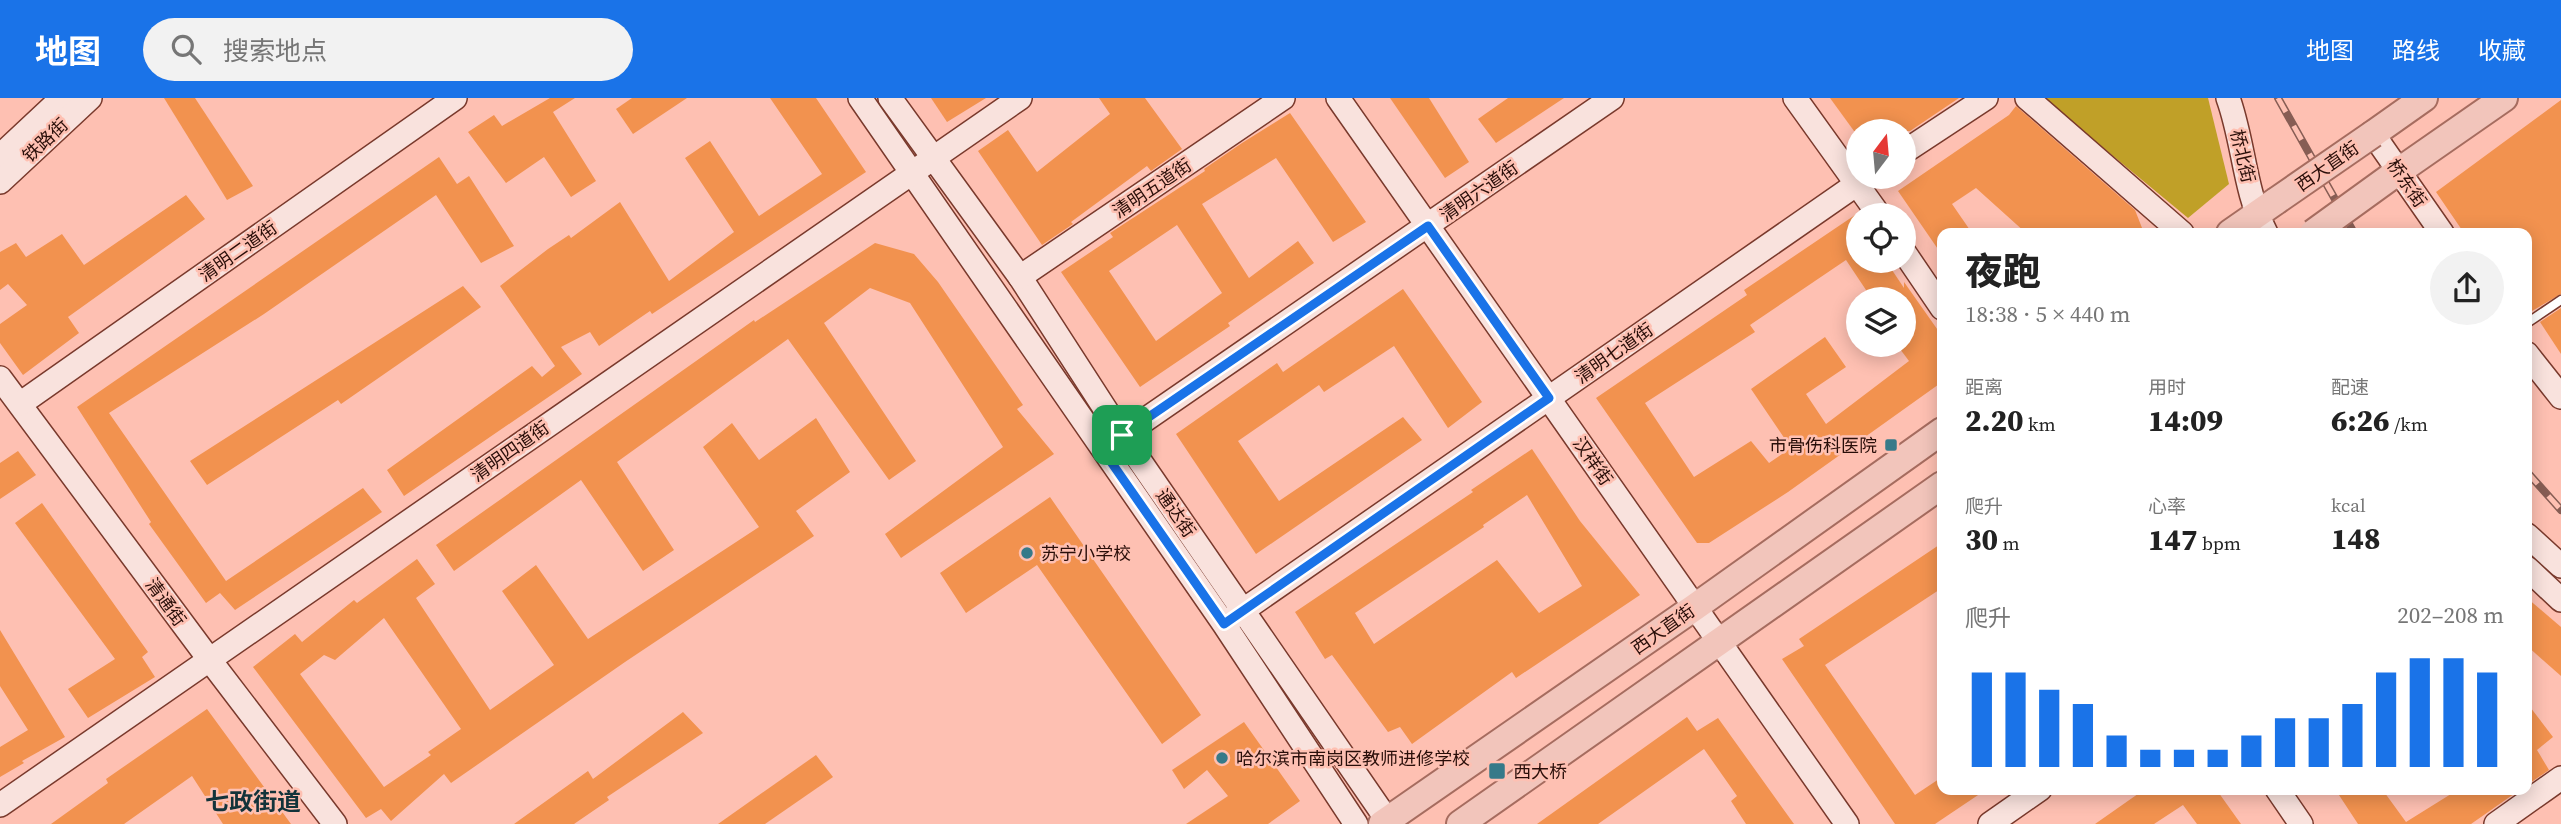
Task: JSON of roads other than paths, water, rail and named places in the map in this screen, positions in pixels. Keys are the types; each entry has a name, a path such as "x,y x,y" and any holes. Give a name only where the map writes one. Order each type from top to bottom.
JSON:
{"main road":[{"name":"西大直街","path":"2241,228 2266,216 2424,98"},
{"path":"2320,228 2504,98"},
{"name":"西大直街","path":"1387,823 1937,435"},
{"path":"1460,824 1937,488"}],"street":[{"name":"铁路街","path":"0,156 62,98"},
{"name":"铁路街","path":"0,182 90,98"},
{"name":"清明二道街","path":"20,404 456,98"},
{"name":"通达街","path":"860,98 1224,624 1356,824"},
{"name":"通达街","path":"890,98 1020,277 1122,435 1387,823"},
{"name":"清明四道街","path":"0,805 1020,98"},
{"name":"清明五道街","path":"1020,277 1283,98"},
{"name":"汉祥街","path":"1338,98 1847,824"},
{"name":"清明六道街","path":"1102,449 1612,98"},
{"path":"1795,98 1846,160"},
{"path":"1916,144 1986,98"},
{"path":"2027,98 2176,228"},
{"name":"桥北街","path":"2228,98 2266,216"},
{"name":"桥东街","path":"2373,134 2394,175 2438,228"},
{"name":"清明七道街","path":"1224,624 1849,189"},
{"path":"1916,270 1937,301"},
{"path":"2532,360 2561,397"},
{"name":"清通街","path":"0,378 334,824"},
{"path":"2532,540 2561,566"},
{"path":"2532,573 2561,600"},
{"path":"2496,824 2561,778"},
{"path":"1990,824 2031,795"},
{"path":"2281,795 2301,824"}],"lane":[{"path":"2532,320 2561,300"}],"railway":[{"path":"2278,98 2351,228"},
{"path":"2532,478 2561,510"}],"place":[{"name":"市骨伤科医院","path":"1891,445"},
{"name":"苏宁小学校","path":"1027,553"},
{"name":"哈尔滨市南岗区教师进修学校","path":"1222,758"},
{"name":"西大桥","path":"1497,771"}],"district":[{"name":"七政街道","path":"253,801"}]}
